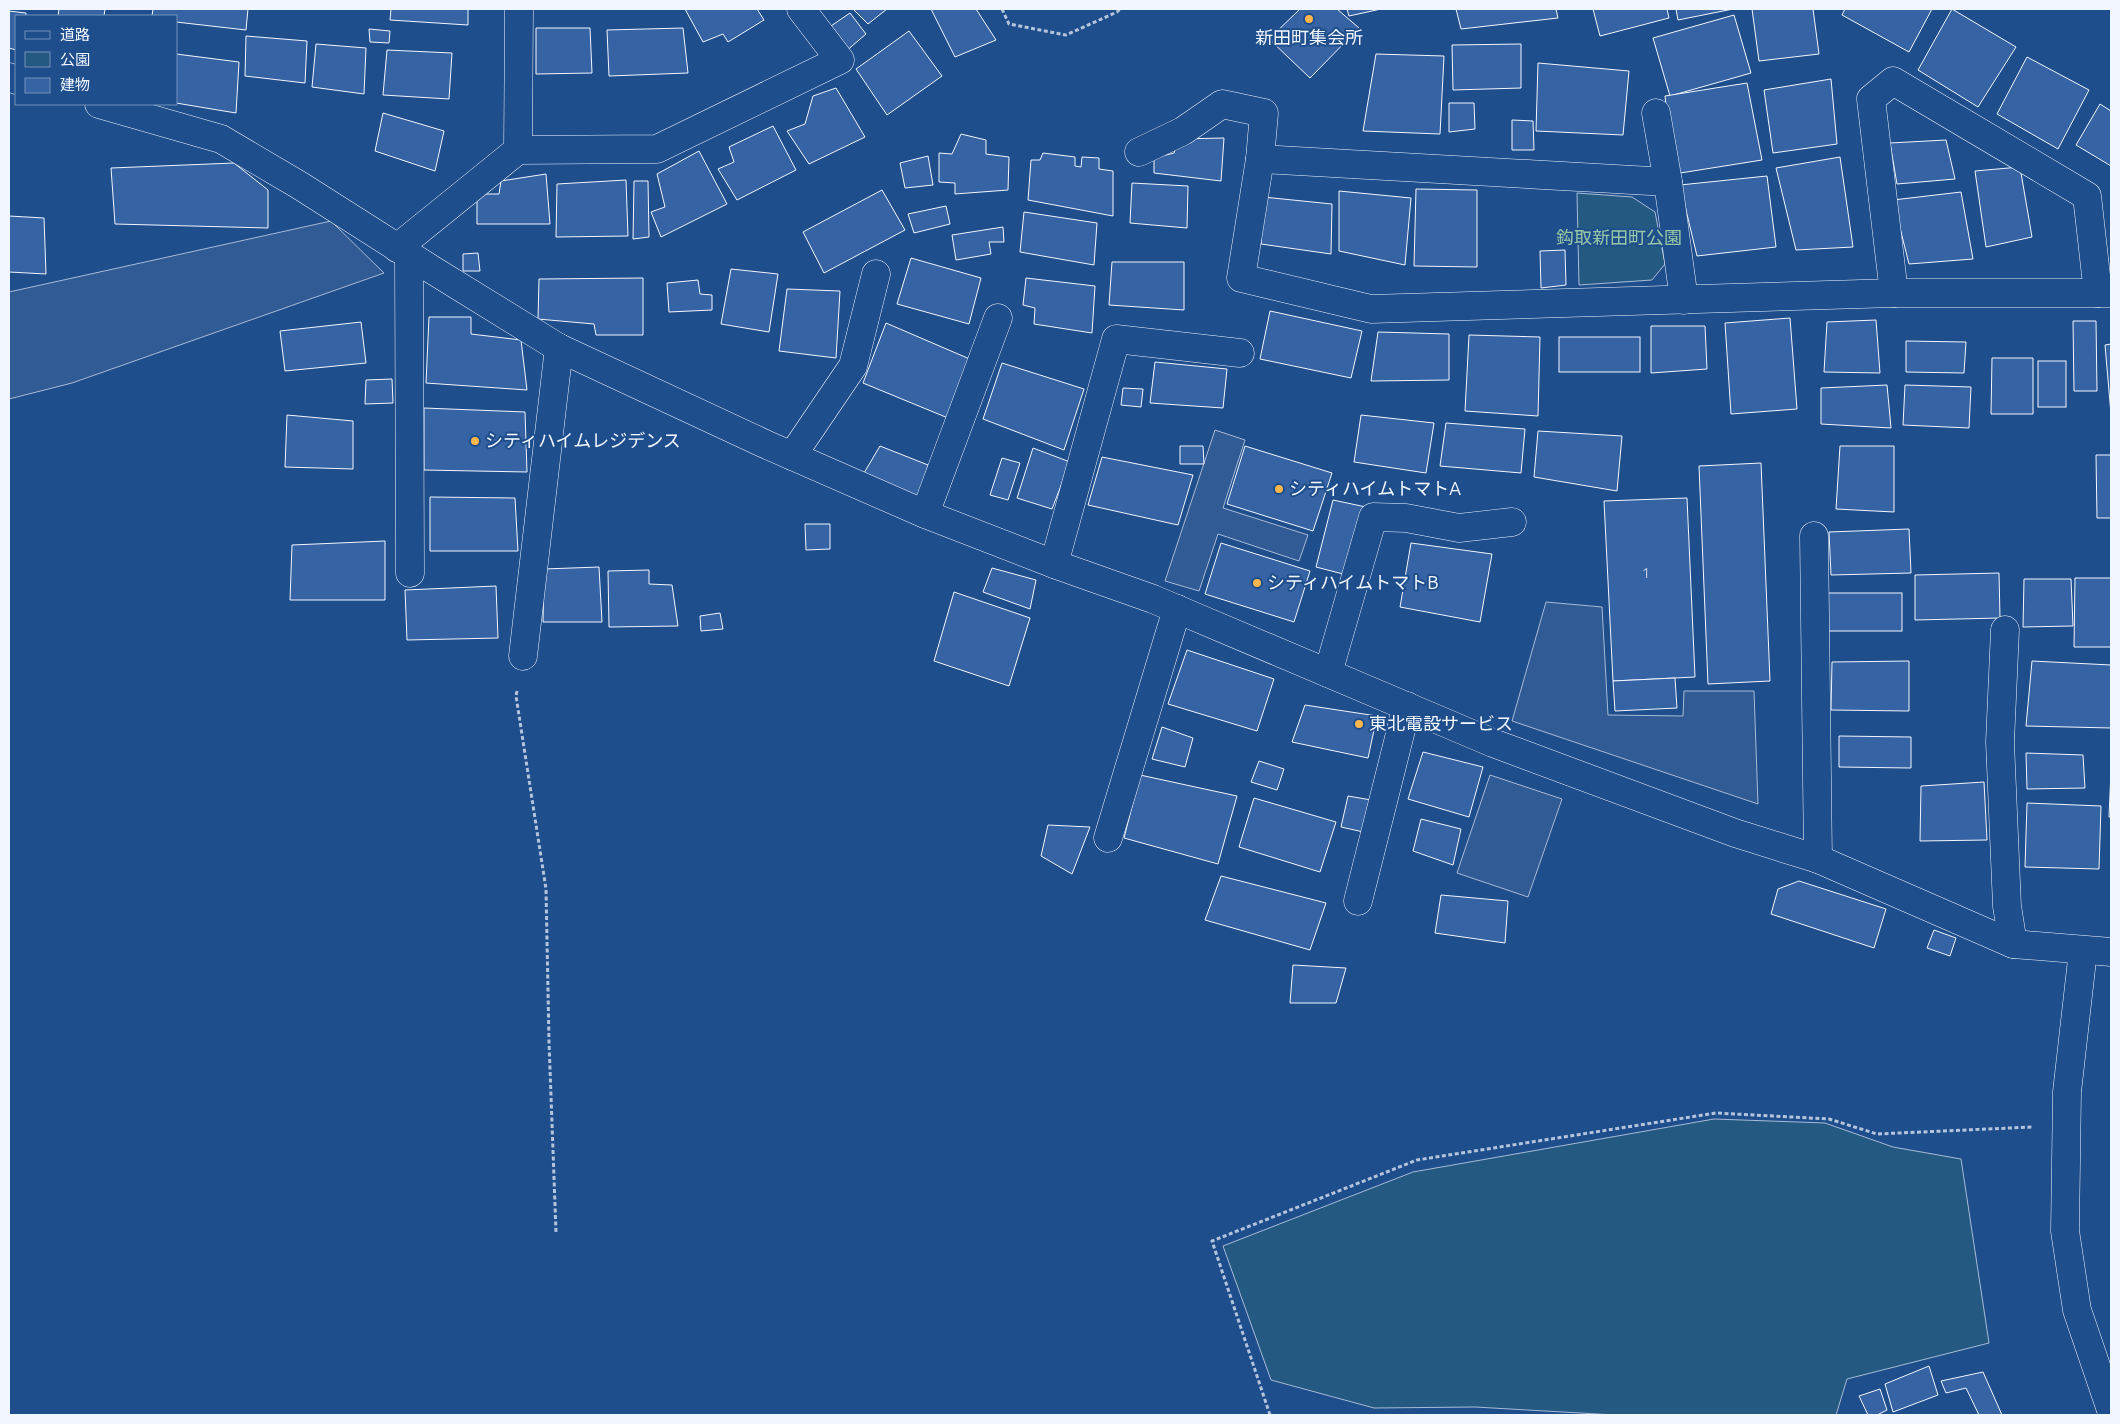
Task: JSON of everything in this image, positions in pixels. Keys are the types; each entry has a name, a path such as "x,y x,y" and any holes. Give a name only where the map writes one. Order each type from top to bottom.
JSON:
{"street":[{"path":"518,150 519,9"},
{"path":"410,572 403,252 518,150 657,149 840,60 801,9"},
{"path":"1139,152 1183,131 1222,104 1264,113 1260,159 1241,278 1371,309 1894,293 2105,293 2087,196 1893,81 1871,99 1894,293"},
{"path":"103,105 221,139 299,185 403,252 559,348 792,456 925,514 1177,609 1511,750 1735,833 1818,859 2013,944 2111,952"},
{"path":"1656,113 1668,182 1684,300"},
{"path":"1260,159 1668,182"},
{"path":"792,456 853,366 876,274"},
{"path":"925,514 998,318"},
{"path":"1054,564 1116,339 1240,353"},
{"path":"523,656 559,348"},
{"path":"1328,673 1373,517 1406,518 1459,528 1512,522"},
{"path":"1814,536 1818,859"},
{"path":"1108,838 1177,609"},
{"path":"2005,630 2000,742 2007,906 2013,944"},
{"path":"1358,901 1407,706"},
{"path":"2083,951 2067,1092 2065,1231 2077,1310 2111,1410"}],"path":[{"path":"1002,9 1009,24 1066,35 1120,9"},
{"path":"523,656 516,696 546,889 548,1042 556,1232"},
{"path":"1270,1415 1212,1241 1417,1160 1716,1113 1829,1118 1878,1134 2040,1127"}],"green space":[{"name":"鈎取新田町公園","path":"1577,193 1632,197 1655,212 1665,264 1652,280 1579,285"},
{"path":"1714,1119 1825,1123 1893,1147 1961,1159 1989,1343 1847,1379 1836,1415 1615,1415 1475,1407 1374,1408 1271,1380 1223,1246 1413,1172"}],"shaded area":[{"path":"331,221 384,273 72,383 9,399 9,292"},
{"path":"1215,430 1245,440 1223,508 1308,535 1299,561 1218,534 1199,591 1165,581"},
{"path":"1546,602 1602,607 1608,715 1683,716 1684,691 1754,691 1758,804 1512,721"},
{"path":"1490,775 1562,799 1528,897 1457,873"}],"building":[{"path":"59,9 105,9 104,15 58,15"},
{"path":"153,9 248,9 246,30 178,22 178,15 152,15"},
{"path":"391,9 468,9 468,25 390,20"},
{"path":"685,9 757,9 764,20 728,42 723,34 703,42"},
{"path":"853,9 887,9 868,24"},
{"path":"931,9 976,9 996,40 955,57"},
{"path":"1300,9 1337,9 1359,28 1310,78 1269,39"},
{"path":"1347,9 1381,9 1349,16"},
{"path":"1456,9 1556,9 1558,18 1461,29"},
{"path":"1593,9 1667,9 1669,18 1600,36"},
{"path":"1676,9 1733,9 1678,20"},
{"path":"1752,9 1813,9 1819,54 1759,61"},
{"path":"1845,9 1932,9 1909,52 1842,15"},
{"path":"1952,9 2016,47 1978,107 1918,70"},
{"path":"9,11 26,13 26,15 15,15 15,50 9,48"},
{"path":"850,13 866,34 845,52 828,28"},
{"path":"1734,15 1751,73 1670,96 1653,38"},
{"path":"536,28 590,28 592,73 536,74"},
{"path":"683,28 688,73 609,76 607,30"},
{"path":"369,29 390,31 389,43 370,42"},
{"path":"909,31 942,76 887,115 856,69"},
{"path":"246,36 307,41 305,83 245,76"},
{"path":"316,44 366,48 364,94 312,87"},
{"path":"1521,44 1521,88 1453,90 1452,45"},
{"path":"387,50 452,53 449,99 383,95"},
{"path":"178,54 239,62 236,113 178,103"},
{"path":"1376,54 1444,56 1440,134 1363,131"},
{"path":"2027,57 2089,90 2058,149 1997,114"},
{"path":"1538,63 1629,71 1623,135 1536,131"},
{"path":"1831,79 1837,144 1773,153 1764,90"},
{"path":"1747,83 1762,160 1674,174 1665,96"},
{"path":"836,88 865,137 809,164 787,131 805,124 813,96"},
{"path":"1449,103 1474,103 1475,129 1449,132"},
{"path":"2100,104 2111,111 2111,166 2076,145"},
{"path":"383,113 444,131 435,171 375,151"},
{"path":"1512,120 1533,121 1534,150 1512,150"},
{"path":"773,126 796,170 737,200 718,169 734,162 729,147"},
{"path":"961,134 986,140 986,154 1009,157 1008,190 955,194 955,183 939,182 939,153 952,154"},
{"path":"1224,138 1221,181 1154,173 1154,158 1174,153 1178,139"},
{"path":"1946,140 1955,179 1897,184 1890,143"},
{"path":"699,151 727,204 661,237 651,212 665,207 657,174"},
{"path":"1043,153 1075,157 1075,166 1081,167 1082,157 1099,158 1099,169 1113,171 1113,216 1028,200 1031,160 1040,160"},
{"path":"928,156 933,185 905,188 900,163"},
{"path":"1840,157 1853,247 1796,250 1776,168"},
{"path":"234,163 268,190 268,228 115,224 111,168"},
{"path":"2020,167 2032,237 1986,247 1975,171"},
{"path":"546,174 550,224 477,224 477,194 499,194 501,181"},
{"path":"1767,176 1776,247 1697,256 1680,185"},
{"path":"626,180 628,236 556,237 557,184"},
{"path":"634,181 648,181 649,237 633,239"},
{"path":"1132,183 1188,186 1187,228 1130,223"},
{"path":"1416,189 1477,190 1477,267 1414,266"},
{"path":"882,190 905,230 824,273 803,232"},
{"path":"1339,191 1411,198 1405,265 1339,251"},
{"path":"1961,192 1973,259 1909,264 1893,200"},
{"path":"1263,197 1332,204 1331,254 1261,244"},
{"path":"946,206 950,224 914,233 908,214"},
{"path":"1024,212 1097,223 1094,265 1020,252"},
{"path":"9,216 44,218 46,274 9,272"},
{"path":"1003,227 1004,242 989,242 991,254 956,260 952,235"},
{"path":"1565,250 1566,285 1541,288 1540,251"},
{"path":"478,253 480,271 463,271 463,254"},
{"path":"911,258 981,278 969,324 897,304"},
{"path":"1112,262 1184,262 1184,310 1109,305"},
{"path":"731,269 778,274 769,332 721,324"},
{"path":"643,278 643,335 596,335 594,324 538,319 539,279"},
{"path":"1026,278 1095,286 1092,333 1034,324 1035,308 1023,305"},
{"path":"698,280 700,294 712,295 712,310 669,312 667,283"},
{"path":"787,289 840,291 836,358 779,351"},
{"path":"1270,311 1362,331 1351,378 1260,359"},
{"path":"429,317 471,317 471,334 521,340 527,390 426,383"},
{"path":"1790,318 1797,409 1731,414 1725,323"},
{"path":"1876,320 1880,373 1824,372 1827,322"},
{"path":"2073,321 2096,321 2097,391 2074,391"},
{"path":"361,322 366,363 285,371 280,331"},
{"path":"886,323 972,360 948,418 863,383"},
{"path":"1651,326 1705,326 1707,369 1651,373"},
{"path":"1378,332 1449,334 1449,380 1371,381"},
{"path":"1469,335 1540,337 1538,416 1465,411"},
{"path":"1559,337 1640,337 1640,372 1559,372"},
{"path":"1906,341 1966,342 1964,373 1906,372"},
{"path":"2111,344 2111,414 2105,345"},
{"path":"1992,358 2033,358 2033,414 1991,414"},
{"path":"2038,361 2066,361 2066,407 2038,407"},
{"path":"1155,362 1227,369 1223,408 1150,403"},
{"path":"1002,363 1084,389 1064,450 983,419"},
{"path":"392,379 393,403 365,404 366,380"},
{"path":"1887,385 1891,428 1821,424 1821,388"},
{"path":"1905,385 1971,387 1969,428 1903,425"},
{"path":"1123,388 1143,389 1141,407 1121,405"},
{"name":"シティハイムレジデンス","path":"424,408 525,412 527,472 424,470"},
{"path":"287,415 353,421 353,469 285,467"},
{"path":"1361,415 1434,423 1426,473 1354,462"},
{"path":"1446,423 1525,429 1521,473 1440,466"},
{"path":"1538,431 1622,436 1617,491 1534,477"},
{"path":"880,446 928,465 919,499 864,473"},
{"path":"1180,446 1203,446 1204,464 1180,464"},
{"name":"シティハイムトマトA","path":"1245,446 1332,473 1313,531 1227,504"},
{"path":"1840,446 1894,446 1894,512 1836,509"},
{"path":"1033,448 1070,462 1052,509 1017,498"},
{"path":"2096,455 2111,455 2111,518 2097,518"},
{"path":"1102,457 1193,475 1178,525 1088,505"},
{"path":"1002,458 1020,463 1008,500 990,495"},
{"path":"1761,463 1770,681 1708,684 1699,466"},
{"path":"430,497 515,498 518,551 430,551"},
{"path":"1687,498 1695,677 1613,681 1604,501"},
{"path":"1333,500 1366,507 1347,575 1316,567"},
{"path":"805,524 830,524 830,549 806,550"},
{"path":"1909,529 1911,573 1831,575 1829,532"},
{"path":"385,541 385,600 290,600 292,545"},
{"name":"シティハイムトマトB","path":"1221,543 1310,571 1294,622 1205,594"},
{"path":"1411,543 1492,554 1480,622 1400,607"},
{"path":"599,567 602,622 543,622 544,569"},
{"path":"992,568 1036,580 1030,609 983,592"},
{"path":"649,570 649,584 672,585 678,626 609,627 608,571"},
{"path":"1999,573 2000,618 1915,620 1915,575"},
{"path":"2075,578 2111,578 2111,647 2074,647"},
{"path":"2024,579 2071,579 2073,626 2023,627"},
{"path":"496,586 498,638 407,640 405,590"},
{"path":"954,592 1030,618 1009,686 934,661"},
{"path":"1825,593 1902,593 1902,631 1825,631"},
{"path":"720,613 723,629 701,631 700,616"},
{"path":"1187,650 1274,679 1257,731 1168,704"},
{"path":"1909,661 1909,711 1831,710 1832,662"},
{"path":"2032,661 2111,665 2111,728 2026,726"},
{"path":"1675,678 1677,708 1615,711 1613,681"},
{"path":"1305,705 1377,716 1368,758 1292,742"},
{"path":"1162,727 1193,738 1185,767 1152,759"},
{"path":"1839,736 1911,737 1911,768 1839,767"},
{"path":"1423,752 1483,767 1469,817 1408,799"},
{"path":"2026,753 2083,755 2085,788 2027,789"},
{"path":"1259,761 1284,769 1277,790 1251,782"},
{"path":"2111,771 2111,817 2109,817"},
{"path":"1140,775 1237,796 1218,864 1124,838"},
{"path":"1984,782 1987,840 1920,841 1921,786"},
{"path":"1348,796 1377,801 1368,833 1341,827"},
{"path":"1254,798 1336,822 1320,872 1239,847"},
{"path":"2027,803 2101,806 2099,869 2025,867"},
{"path":"1421,819 1461,829 1453,865 1413,851"},
{"path":"1048,825 1090,827 1072,874 1041,856"},
{"path":"1221,876 1326,903 1310,950 1205,920"},
{"path":"1799,881 1886,909 1874,948 1771,914 1778,889"},
{"path":"1441,895 1508,901 1505,943 1435,933"},
{"path":"1934,930 1956,938 1950,956 1927,948"},
{"path":"1293,965 1346,968 1336,1003 1290,1003"},
{"path":"1929,1366 1938,1395 1893,1412 1885,1384"},
{"path":"1983,1372 2002,1415 1979,1415 1966,1388 1946,1393 1941,1381"},
{"path":"1880,1389 1887,1410 1877,1415 1868,1415 1859,1396"}],"place":[{"name":"新田町集会所","path":"1309,19"},
{"name":"シティハイムレジデンス","path":"475,441"},
{"name":"シティハイムトマトA","path":"1279,489"},
{"name":"シティハイムトマトB","path":"1257,583"},
{"name":"東北電設サービス","path":"1359,724"}]}
